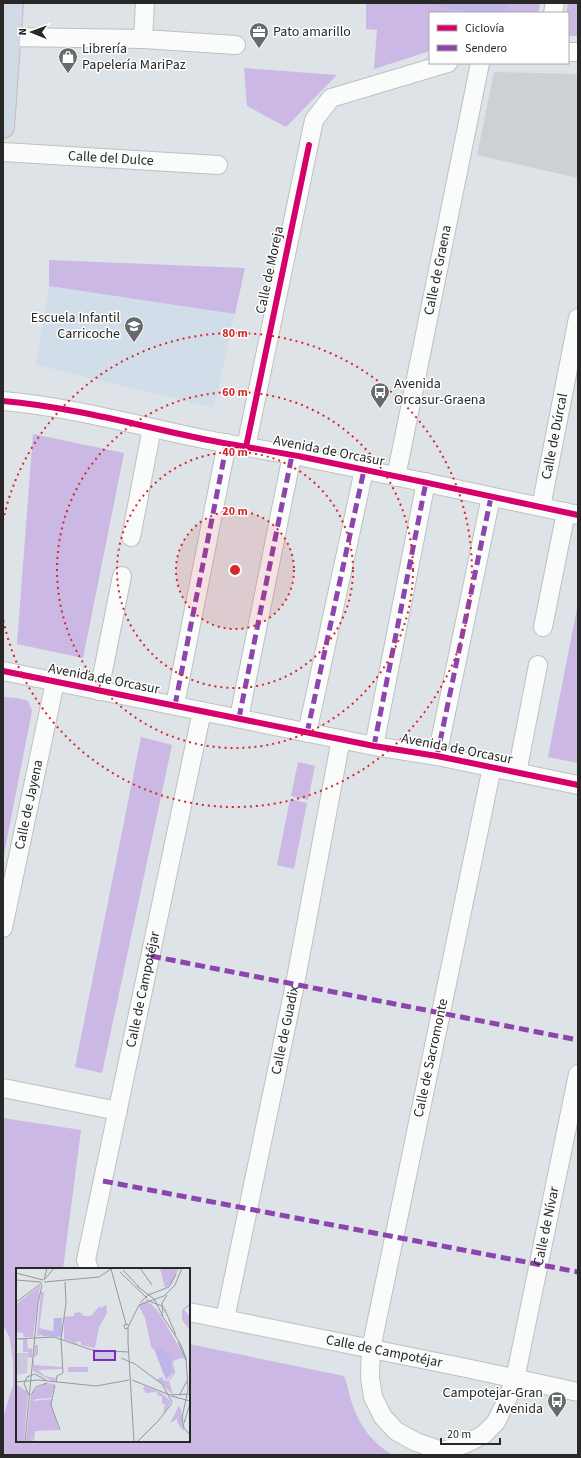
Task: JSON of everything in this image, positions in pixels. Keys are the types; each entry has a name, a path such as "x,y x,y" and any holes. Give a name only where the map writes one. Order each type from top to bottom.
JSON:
{"main road":[{"path":"3,127 7,38 12,3"}],"street":[{"path":"143,39 145,3"},
{"path":"7,38 143,39 236,45"},
{"name":"Calle de Moreja","path":"246,447 314,120 331,98 445,64"},
{"name":"Calle de Graena","path":"396,477 480,64"},
{"name":"Calle del Dulce","path":"3,152 218,165"},
{"name":"Calle de Dúrcal","path":"541,507 578,318"},
{"name":"Avenida de Orcasur","path":"3,401 43,405 227,444 292,455 426,482 572,514 543,627"},
{"path":"131,537 152,428"},
{"name":"Avenida de Orcasur","path":"175,705 227,444"},
{"name":"Avenida de Orcasur","path":"239,718 292,455"},
{"name":"Avenida de Orcasur","path":"307,733 364,470"},
{"path":"374,746 426,482"},
{"name":"Avenida de Orcasur","path":"437,756 491,497"},
{"name":"Avenida de Orcasur","path":"100,691 122,576"},
{"name":"Avenida de Orcasur","path":"517,773 538,665"},
{"name":"Avenida de Orcasur","path":"3,671 202,710 307,733 437,756 578,785"},
{"name":"Calle de Jayena","path":"3,928 55,682"},
{"name":"Calle de Campotéjar","path":"89,1268 86,1260 202,710"},
{"name":"Calle de Guadix","path":"225,1319 295,984 341,739"},
{"name":"Calle de Sacromonte","path":"442,1453 416,1442 396,1431 383,1417 373,1396 370,1378 371,1349 492,767"},
{"name":"Calle de Nívar","path":"442,1453 465,1444 482,1435 496,1422 515,1379 578,1074"},
{"path":"3,1088 118,1111"},
{"name":"Calle de Campotéjar","path":"190,1312 578,1392"}],"shaded area":[{"path":"366,3 540,3 538,12 429,12 429,51 374,69 377,30 366,29"},
{"path":"423,3 507,3 505,12 467,12"},
{"path":"568,3 578,3 578,36 569,36 569,12 566,12"},
{"path":"244,68 337,75 286,127 247,106"},
{"path":"494,72 578,74 578,178 477,155"},
{"path":"49,260 245,268 235,314 49,286"},
{"name":"Escuela Infantil Carricoche","path":"49,286 235,314 214,408 36,365"},
{"path":"33,434 124,453 83,658 17,644"},
{"path":"578,603 578,763 548,757"},
{"path":"3,697 17,698 28,701 32,711 3,859"},
{"path":"141,737 172,745 102,1073 75,1067"},
{"path":"298,762 315,766 308,800 291,796"},
{"path":"290,799 307,803 294,869 277,865"},
{"path":"3,1118 81,1130 63,1268 16,1268 16,1442 190,1442 190,1344 344,1376 353,1406 361,1423 377,1444 393,1455 3,1455 3,1418 13,1385 13,1363 10,1339 3,1324"}],"marked path":[{"path":"175,705 227,443"},
{"path":"239,718 292,455"},
{"path":"307,733 364,470"},
{"path":"374,746 426,482"},
{"path":"437,756 491,497"},
{"path":"151,956 578,1040"},
{"path":"103,1181 578,1272"}],"cycle path":[{"path":"246,447 309,145"},
{"path":"3,401 80,412 208,440 303,457 578,515"},
{"path":"3,671 374,746 437,756 578,785"}],"place":[{"name":"Pato amarillo","path":"259,49"},
{"name":"Librería Papelería MariPaz","path":"68,74"},
{"name":"Escuela Infantil Carricoche","path":"134,343"},
{"name":"Avenida Orcasur-Graena","path":"380,409"},
{"name":"Campotejar-Gran Avenida","path":"557,1418"}]}
